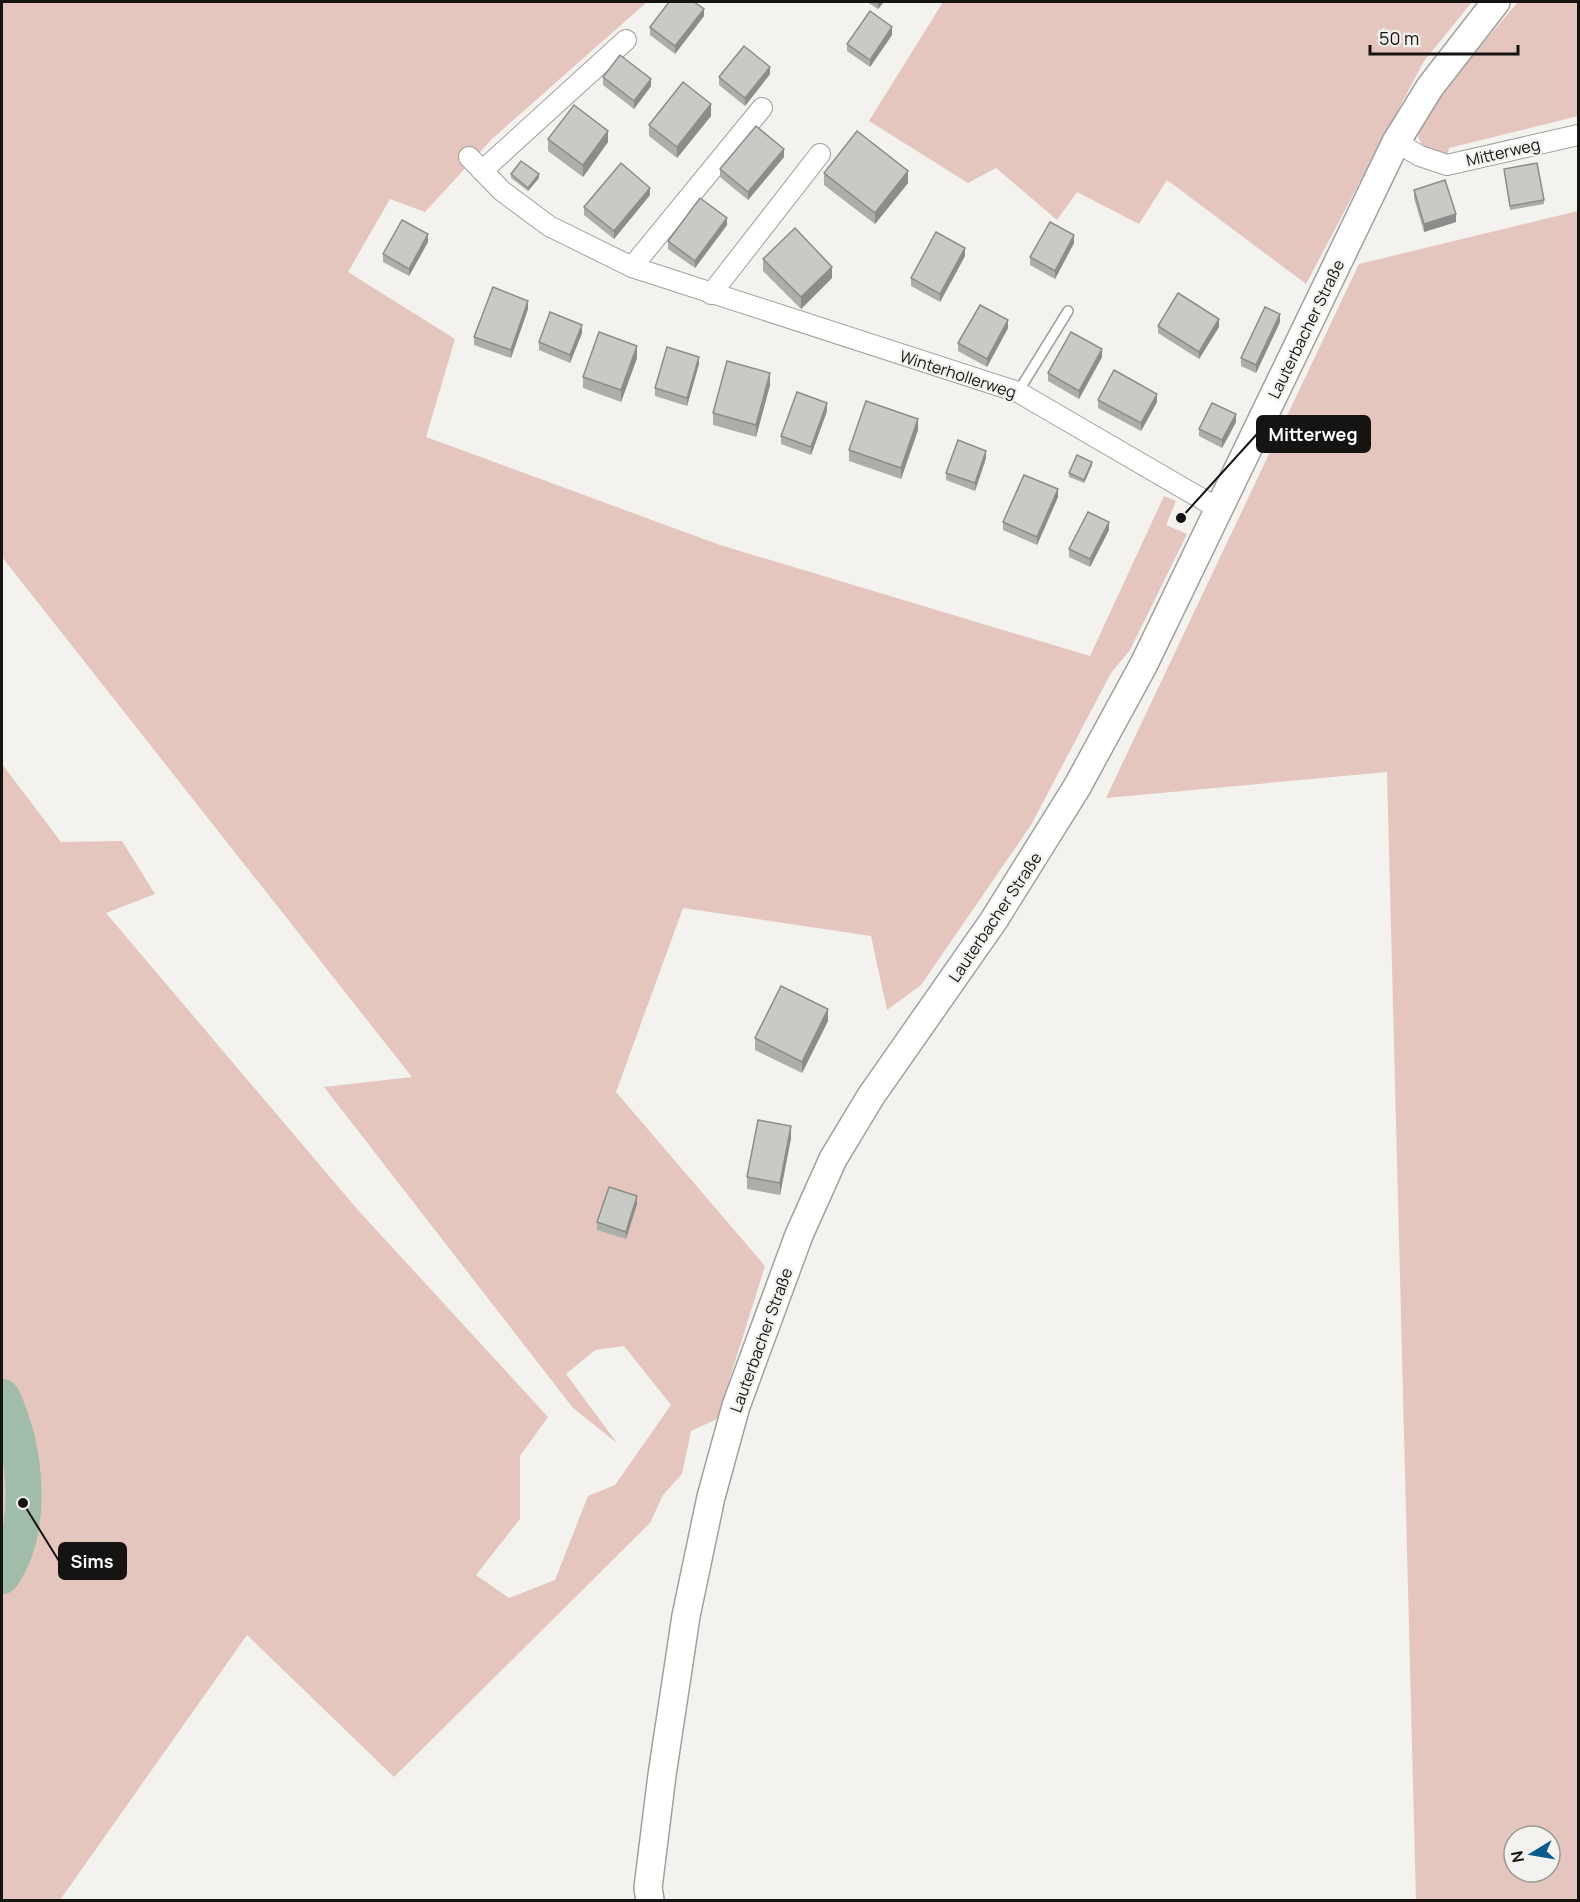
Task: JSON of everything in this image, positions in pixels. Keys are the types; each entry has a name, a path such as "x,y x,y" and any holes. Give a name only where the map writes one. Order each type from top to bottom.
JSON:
{"street":[{"name":"Lauterbacher Straße","path":"645,1896 686,1616 711,1497 736,1406 799,1235 833,1159 871,1096 994,920 1077,787 1144,663 1396,142 1430,87 1496,2"},
{"name":"Winterhollerweg","path":"626,40 476,164 502,191 549,226 632,267 1018,392 1219,509"},
{"path":"632,267 762,108"},
{"name":"Mitterweg","path":"1396,142 1420,156 1448,165 1578,135"},
{"path":"711,294 820,154"}],"lane":[{"path":"1018,392 1068,311"}],"shaded area":[{"path":"2,2 647,2 492,139 425,212 390,199 348,272 455,339 426,437 720,545 1090,656 1164,496 1176,501 1166,525 1187,534 1130,650 1111,673 1031,825 921,985 887,1010 871,936 683,908 616,1092 765,1266 717,1419 691,1431 682,1474 663,1495 650,1523 394,1777 247,1635 60,1900 2,1900 2,764 61,842 122,841 155,894 106,913 357,1209 548,1417 520,1456 520,1519 476,1575 509,1598 555,1580 588,1496 615,1485 671,1405 624,1346 595,1350 566,1374 617,1443 573,1408 324,1087 412,1077 2,557"},
{"path":"943,2 1472,2 1424,61 1306,284 1167,180 1139,224 1077,192 1057,220 996,168 968,183 869,121"},
{"path":"1518,2 1578,2 1578,116 1449,148 1447,156 1426,153 1418,137 1421,123 1471,57"},
{"path":"1578,211 1578,1900 1416,1900 1387,772 1106,798 1359,264"}],"building":[{"path":"669,2 694,2 704,9 675,46 650,27"},
{"path":"870,11 892,27 870,60 847,44"},
{"path":"744,46 770,67 745,98 719,77"},
{"path":"620,55 651,79 634,101 603,77"},
{"path":"683,82 711,104 677,147 649,125"},
{"path":"574,105 608,131 583,165 548,139"},
{"path":"756,126 784,149 748,192 720,169"},
{"path":"857,131 908,171 875,213 824,173"},
{"path":"521,161 539,174 528,188 511,174"},
{"path":"621,163 650,188 614,231 584,207"},
{"path":"1537,163 1544,200 1510,206 1504,169"},
{"path":"1445,180 1456,214 1424,224 1414,190"},
{"path":"700,198 727,218 695,261 668,241"},
{"path":"402,220 428,234 409,269 383,254"},
{"path":"1050,222 1074,235 1055,271 1030,257"},
{"path":"795,228 832,267 801,297 763,259"},
{"path":"936,232 965,248 940,294 911,278"},
{"path":"493,287 528,301 511,350 474,337"},
{"path":"1178,293 1219,319 1199,352 1158,326"},
{"path":"980,305 1008,320 987,359 958,343"},
{"path":"1265,307 1280,314 1256,365 1241,358"},
{"path":"550,312 582,325 570,355 539,342"},
{"path":"599,332 637,346 621,390 583,377"},
{"path":"1071,332 1102,349 1079,391 1048,373"},
{"path":"667,347 699,357 687,398 655,388"},
{"path":"727,361 770,373 756,425 713,413"},
{"path":"1114,370 1157,394 1141,423 1098,400"},
{"path":"797,392 827,403 811,447 781,436"},
{"path":"866,401 918,419 901,468 849,450"},
{"path":"1212,403 1236,414 1222,440 1199,429"},
{"path":"958,440 986,451 975,483 946,473"},
{"path":"1077,455 1092,462 1084,480 1069,473"},
{"path":"1024,475 1058,489 1037,537 1003,522"},
{"path":"1088,512 1109,522 1090,559 1069,549"},
{"path":"781,986 828,1009 802,1062 755,1038"},
{"path":"758,1120 791,1126 780,1183 747,1177"},
{"path":"609,1187 637,1196 626,1232 597,1222"}],"waterway":[{"path":"2,1397 17,1440 23,1487 23,1511 19,1535 2,1576"}],"place":[{"name":"Mitterweg","path":"1181,518"},
{"name":"Sims","path":"23,1503"}]}
